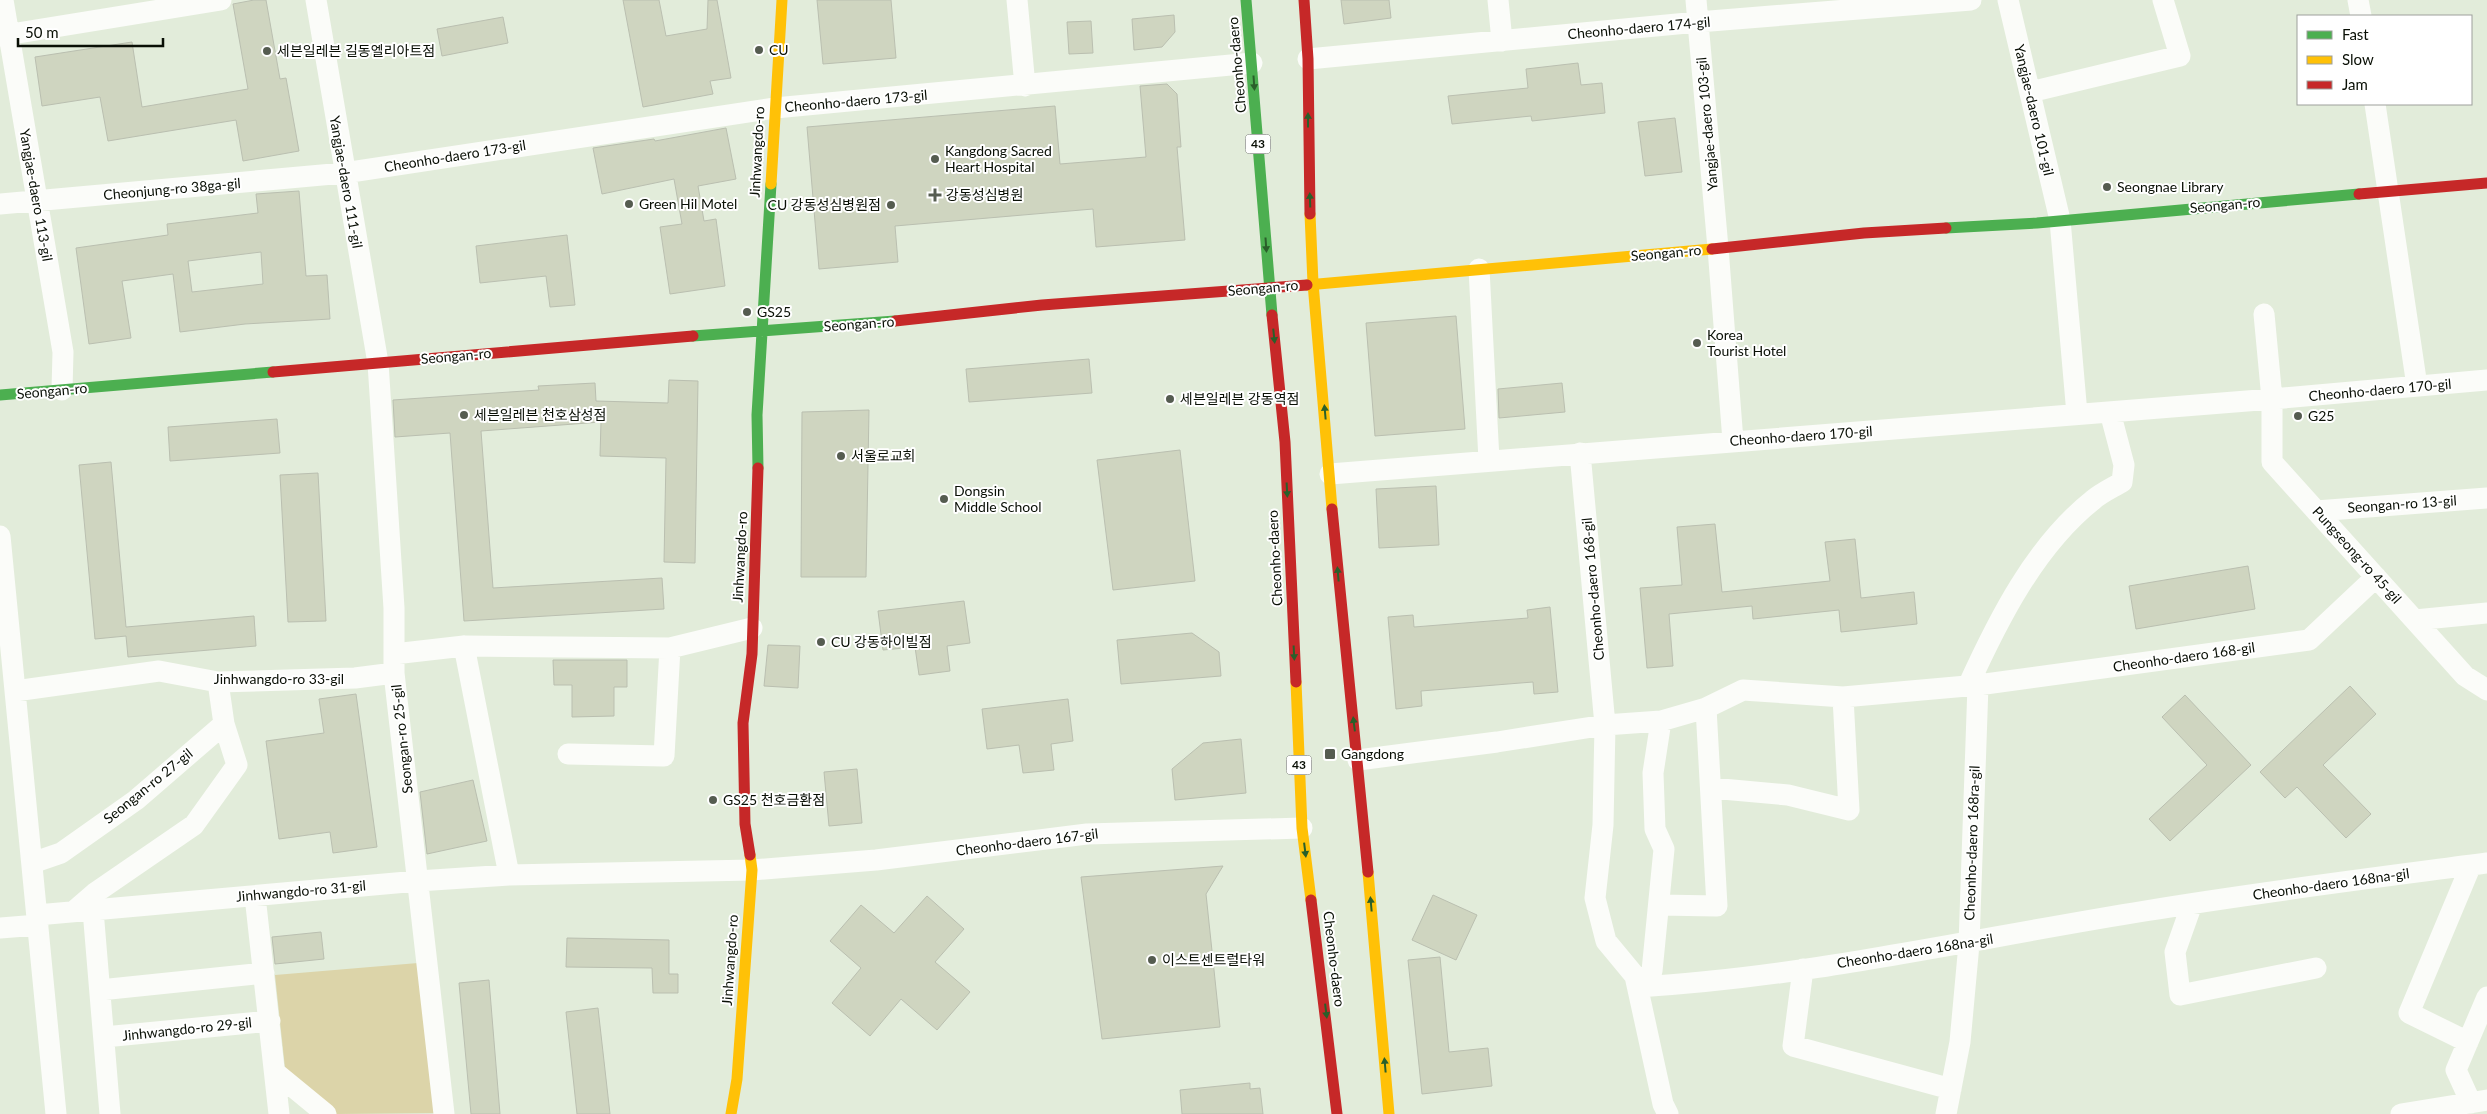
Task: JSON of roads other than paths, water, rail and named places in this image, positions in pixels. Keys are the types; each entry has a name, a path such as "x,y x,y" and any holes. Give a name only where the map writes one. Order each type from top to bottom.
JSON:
{"main road":[{"name":"Jinhwangdo-ro","path":"730,1114 737,1079 752,870 745,824 743,724 752,654 758,506 757,415 782,0"},
{"name":"Cheonho-daero","path":"1246,0 1269,288 1285,442 1302,828 1337,1114"},
{"path":"1304,0 1308,59 1308,168 1313,283 1342,623 1358,760 1390,1114"},
{"name":"Seongan-ro","path":"0,395 762,330 896,322 1042,305 1269,288 1864,233 2060,220 2487,183"}],"street":[{"name":"Yangjae-daero 113-gil","path":"3,0 4,35 37,201 62,352 62,390"},
{"path":"4,35 221,0"},
{"name":"Yangjae-daero 111-gil","path":"316,0 344,173 378,363"},
{"path":"1017,0 1025,86"},
{"path":"1498,0 1502,41"},
{"name":"Yangjae-daero 103-gil","path":"1696,0 1718,248"},
{"name":"Cheonho-daero 174-gil","path":"1308,59 1698,22 1971,0"},
{"name":"Yangjae-daero 101-gil","path":"2008,0 2060,220"},
{"path":"2030,92 2180,56 2163,0"},
{"path":"2358,0 2361,15"},
{"name":"Cheonho-daero 173-gil","path":"344,173 774,108 1025,86 1252,63"},
{"path":"2375,105 2417,386"},
{"name":"Cheonjung-ro 38ga-gil","path":"0,204 344,173"},
{"path":"2060,220 2077,414"},
{"name":"Seongan-ro","path":"1718,248 1732,441"},
{"path":"1479,269 1489,460"},
{"path":"2264,314 2272,399"},
{"name":"Seongan-ro 25-gil","path":"378,363 393,599 394,663 444,1114"},
{"name":"Cheonho-daero 170-gil","path":"1330,474 2272,399 2487,380"},
{"name":"Pungseong-ro 45-gil","path":"2272,399 2272,462 2464,676 2487,690"},
{"path":"1973,685 1994,627 2027,574 2066,526 2093,500 2122,482 2124,466 2110,412"},
{"name":"Cheonho-daero 168-gil","path":"1580,453 1605,726"},
{"name":"Seongan-ro 13-gil","path":"2316,511 2487,498"},
{"path":"0,536 9,688 32,863 56,1114"},
{"name":"Cheonho-daero 168-gil","path":"1358,760 1661,720 1706,708 1743,690 1843,697 1973,685 2309,640 2376,577"},
{"path":"2415,620 2487,613"},
{"name":"Jinhwangdo-ro 33-gil","path":"9,688 159,671 218,682 355,678 394,663 464,646 670,648 752,628"},
{"path":"464,646 509,875"},
{"path":"568,754 664,756 670,648"},
{"path":"110,1114 100,990 83,911 95,892 194,825 237,766 224,724 218,682"},
{"name":"Cheonho-daero 168ra-gil","path":"1946,1114 1960,1042 1969,944 1973,685"},
{"path":"1711,788 1788,796 1849,810 1843,697"},
{"path":"1658,905 1717,906 1706,708"},
{"path":"1638,987 1652,971 1664,849 1655,829 1653,773 1661,720"},
{"name":"Seongan-ro 27-gil","path":"32,863 61,853 136,800 224,724"},
{"path":"1605,726 1603,825 1595,898 1606,941 1635,976 1663,1104 1668,1114"},
{"name":"Cheonho-daero 167-gil","path":"752,870 876,860 1087,834 1302,828"},
{"name":"Cheonho-daero 168na-gil","path":"1638,987 1712,983 1969,944 2192,904 2479,864"},
{"name":"Cheonho-daero 168na-gil","path":"2468,1042 2409,1013 2479,864"},
{"name":"Jinhwangdo-ro 31-gil","path":"0,928 83,911 418,881 509,875 752,870"},
{"name":"Jinhwangdo-ro 29-gil","path":"255,896 276,1073 279,1114"},
{"path":"2192,904 2175,952 2180,995 2316,968"},
{"path":"1803,969 1793,1046 1950,1089"},
{"path":"100,990 264,973"},
{"path":"2401,1114 2479,1101 2456,1070 2487,997"},
{"name":"Jinhwangdo-ro 29-gil","path":"104,1037 270,1021"},
{"path":"276,1073 326,1114"}],"place":[{"name":"CU","path":"759,50"},
{"name":"세븐일레븐 길동엘리아트점","path":"267,51"},
{"name":"Kangdong Sacred Heart Hospital","path":"935,159"},
{"name":"Seongnae Library","path":"2107,187"},
{"name":"강동성심병원","path":"935,195"},
{"name":"Green Hil Motel","path":"629,204"},
{"name":"CU 강동성심병원점","path":"891,205"},
{"name":"GS25","path":"747,312"},
{"name":"Korea Tourist Hotel","path":"1697,343"},
{"name":"세븐일레븐 강동역점","path":"1170,399"},
{"name":"세븐일레븐 천호삼성점","path":"464,415"},
{"name":"G25","path":"2298,416"},
{"name":"서울로교회","path":"841,456"},
{"name":"Dongsin Middle School","path":"944,499"},
{"name":"CU 강동하이빌점","path":"821,642"},
{"name":"Gangdong","path":"1330,754"},
{"name":"GS25 천호금환점","path":"713,800"},
{"name":"이스트센트럴타워","path":"1152,960"}]}
